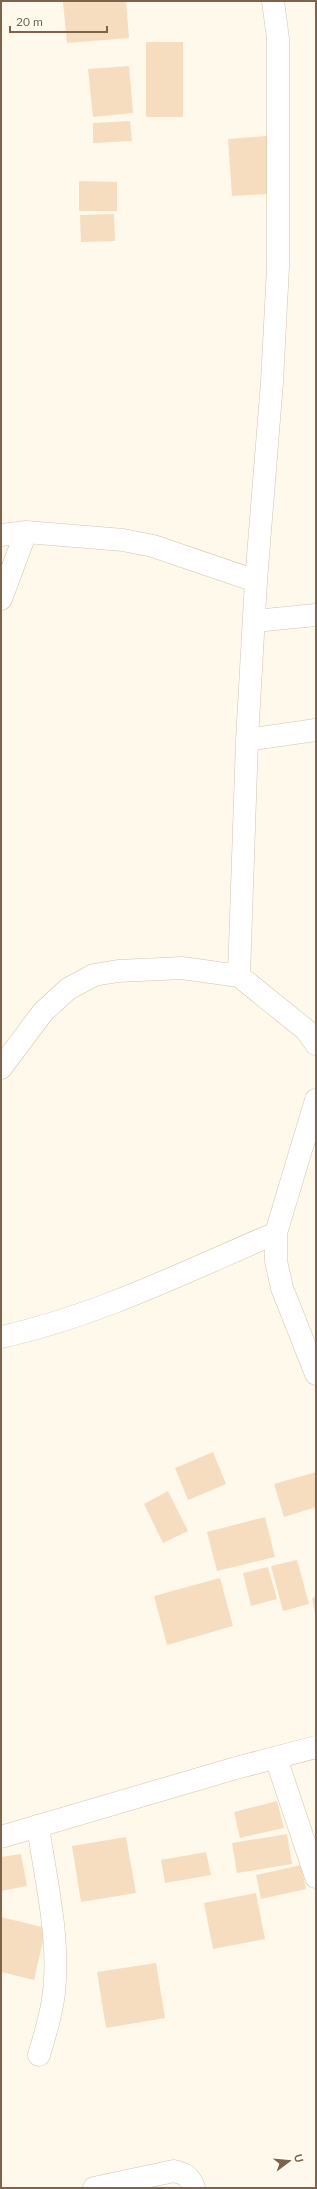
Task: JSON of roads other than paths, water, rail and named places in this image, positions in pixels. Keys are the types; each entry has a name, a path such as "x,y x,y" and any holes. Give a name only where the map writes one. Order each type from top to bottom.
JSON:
{"street":[{"path":"239,976 247,740 256,581 272,382 278,267 278,39 273,1"},
{"path":"1,535 26,532 123,540 153,546 256,581"},
{"path":"1,599 26,532"},
{"path":"254,621 316,615"},
{"path":"247,740 316,730"},
{"path":"1,1068 43,1012 68,989 94,975 118,971 182,968 239,976 306,1030 316,1044"},
{"path":"316,1100 276,1233 276,1261 282,1288 316,1374"},
{"path":"1,1336 29,1330 110,1303 276,1233"},
{"path":"1,1837 316,1747"},
{"path":"276,1758 316,1877"},
{"path":"38,1826 52,1924 55,1980 49,2021 39,2055"},
{"path":"94,2188 174,2171 186,2174 191,2180 194,2188"}]}
